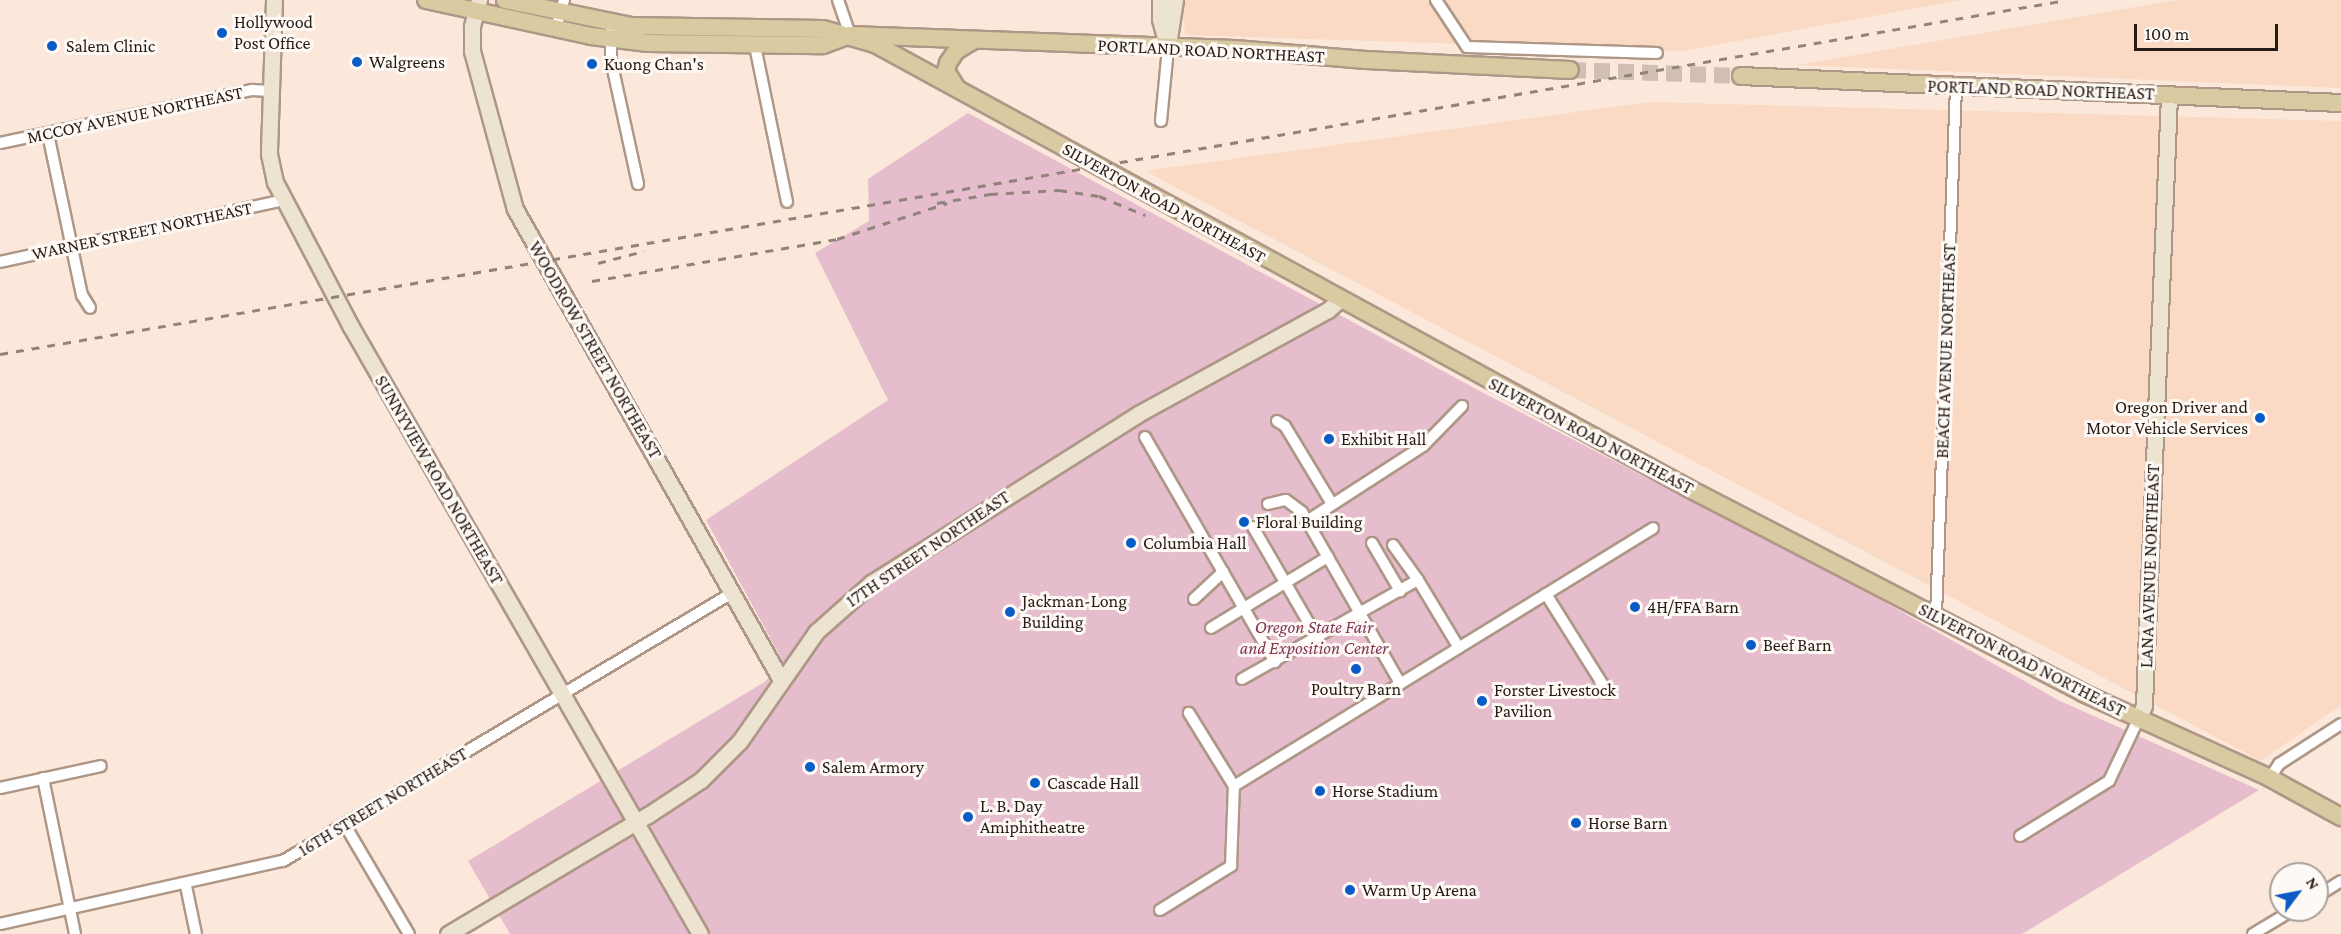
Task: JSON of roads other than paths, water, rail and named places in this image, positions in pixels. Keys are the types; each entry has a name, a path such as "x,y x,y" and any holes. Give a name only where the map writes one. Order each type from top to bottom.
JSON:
{"main road":[{"name":"SUNNYVIEW ROAD NORTHEAST","path":"274,0 270,92 271,172 354,333 700,934"},
{"path":"426,0 560,14"},
{"path":"506,0 560,14 611,31 755,46 823,45 850,35"},
{"path":"1160,0 1160,19 1168,48"},
{"path":"1168,48 1175,0"},
{"name":"WOODROW STREET NORTHEAST","path":"477,5 471,40 474,63 515,209 781,680"},
{"path":"611,31 823,29 850,35"},
{"name":"PORTLAND ROAD NORTHEAST","path":"850,35 1168,48 1570,70"},
{"name":"SILVERTON ROAD NORTHEAST","path":"850,35 884,49 1339,300 1688,488 2138,720 2270,778 2341,817"},
{"path":"957,89 949,78 948,63 956,51 975,39"},
{"name":"PORTLAND ROAD NORTHEAST","path":"1741,76 2341,103"},
{"name":"LANA AVENUE NORTHEAST","path":"2138,720 2144,705 2169,95"},
{"name":"17TH STREET NORTHEAST","path":"448,934 685,792 724,759 761,713 781,680 816,632 871,583 1138,414 1328,310 1339,300"}],"street":[{"path":"838,0 850,35"},
{"path":"1436,0 1463,44 1472,48 1657,53"},
{"path":"611,31 611,60 638,184"},
{"path":"755,46 788,202"},
{"path":"1161,121 1168,48"},
{"name":"BEACH AVENUE NORTHEAST","path":"1936,615 1956,87"},
{"name":"MCCOY AVENUE NORTHEAST","path":"0,143 252,90 270,92"},
{"path":"48,134 82,295 90,308"},
{"name":"WARNER STREET NORTHEAST","path":"0,262 284,200"},
{"path":"1307,520 1423,446 1462,406"},
{"path":"1277,421 1285,426 1332,504"},
{"path":"1145,437 1275,662"},
{"path":"1268,504 1286,500 1296,506 1307,520 1359,616 1400,683"},
{"path":"1253,527 1318,639"},
{"path":"1234,786 1653,528"},
{"path":"1372,543 1400,591"},
{"path":"1393,545 1418,580 1459,648"},
{"path":"1211,628 1328,557"},
{"path":"1194,599 1223,572"},
{"path":"1242,679 1359,616 1418,580"},
{"name":"16TH STREET NORTHEAST","path":"0,924 272,866 345,825 732,593"},
{"path":"1546,594 1608,693"},
{"path":"1160,910 1231,866 1234,786 1189,713"},
{"name":"LANA AVENUE NORTHEAST","path":"2020,836 2109,781 2138,720"},
{"path":"2270,778 2279,764 2341,724"},
{"path":"0,788 101,766"},
{"path":"44,778 75,934"},
{"path":"345,825 409,934"},
{"path":"186,886 196,934"},
{"path":"2253,934 2273,922"}],"tunnel":[{"path":"1570,70 1741,76"}],"railway":[{"path":"0,354 2066,0"},
{"path":"937,203 990,194 1059,190 1099,196 1145,215"},
{"path":"592,281 837,239 947,203"},
{"path":"598,263 644,251"}],"place":[{"name":"Hollywood Post Office","path":"222,33"},
{"name":"Salem Clinic","path":"52,46"},
{"name":"Walgreens","path":"357,62"},
{"name":"Kuong Chan's","path":"592,64"},
{"name":"Oregon Driver and Motor Vehicle Services","path":"2260,418"},
{"name":"Exhibit Hall","path":"1329,439"},
{"name":"Floral Building","path":"1244,522"},
{"name":"Columbia Hall","path":"1131,543"},
{"name":"4H/FFA Barn","path":"1635,607"},
{"name":"Jackman-Long Building","path":"1010,612"},
{"name":"Beef Barn","path":"1751,645"},
{"name":"Poultry Barn","path":"1356,669"},
{"name":"Forster Livestock Pavilion","path":"1482,701"},
{"name":"Salem Armory","path":"810,767"},
{"name":"Cascade Hall","path":"1035,783"},
{"name":"Horse Stadium","path":"1320,791"},
{"name":"L. B. Day Amiphitheatre","path":"968,817"},
{"name":"Horse Barn","path":"1576,823"},
{"name":"Warm Up Arena","path":"1350,890"}],"park label":[{"name":"Oregon State Fair and Exposition Center","path":"1314,638"}]}
